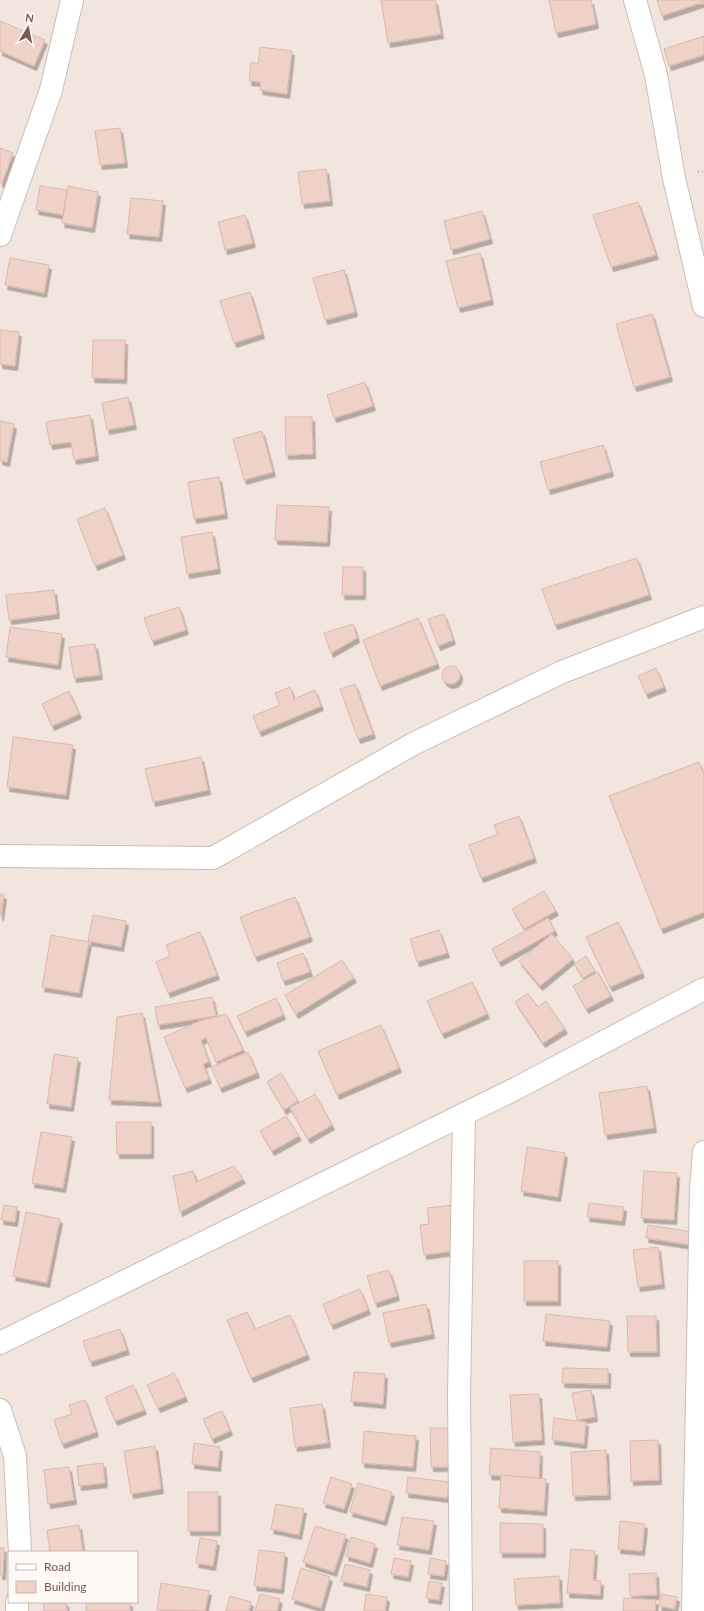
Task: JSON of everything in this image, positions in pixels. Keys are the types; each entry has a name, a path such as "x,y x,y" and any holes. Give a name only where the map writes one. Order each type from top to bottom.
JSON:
{"street":[{"path":"0,235 51,90 72,0"},
{"path":"635,0 656,75 674,178 704,306"},
{"path":"0,856 213,858 413,744 562,672 704,617"},
{"path":"0,1343 517,1088 704,988"},
{"path":"461,1611 459,1394 464,1114"},
{"path":"693,1611 701,1197 704,1152"},
{"path":"0,1410 15,1456 20,1551"}],"shaded area":[{"path":"0,0 704,0 704,1611 0,1611"}],"building":[{"path":"381,0 435,0 441,34 388,43"},
{"path":"549,0 591,0 596,24 556,33"},
{"path":"657,0 704,0 704,2 662,16"},
{"path":"0,21 45,40 34,66 0,51"},
{"path":"704,36 704,55 669,66 664,49"},
{"path":"260,47 292,51 287,94 260,90 261,82 249,81 251,62 258,64"},
{"path":"120,128 125,163 100,165 95,131"},
{"path":"0,148 13,153 2,183 0,183"},
{"path":"326,169 330,201 302,204 298,172"},
{"path":"40,186 67,190 63,215 36,210"},
{"path":"68,186 98,192 92,228 62,223"},
{"path":"131,198 163,201 159,237 127,234"},
{"path":"638,202 656,255 611,267 593,215"},
{"path":"482,211 490,239 451,250 444,221"},
{"path":"245,215 253,243 225,250 218,222"},
{"path":"480,253 491,300 458,308 446,261"},
{"path":"10,258 49,265 44,293 5,285"},
{"path":"344,270 355,312 325,320 313,278"},
{"path":"250,292 262,334 234,343 220,301"},
{"path":"652,314 670,377 634,387 616,324"},
{"path":"0,330 19,332 15,366 0,364"},
{"path":"93,340 125,340 124,379 92,378"},
{"path":"365,382 373,406 334,418 327,395"},
{"path":"128,397 134,425 107,430 102,403"},
{"path":"90,415 96,456 74,460 71,442 50,445 46,422"},
{"path":"285,417 312,417 313,454 286,455"},
{"path":"0,421 14,424 7,462 0,460"},
{"path":"262,431 273,472 244,480 233,439"},
{"path":"603,445 611,472 548,490 540,462"},
{"path":"219,477 225,514 194,519 188,482"},
{"path":"277,505 329,507 327,542 275,540"},
{"path":"105,508 123,555 95,566 77,519"},
{"path":"212,532 218,569 187,574 181,537"},
{"path":"637,558 649,595 555,625 542,589"},
{"path":"343,567 363,567 363,595 342,595"},
{"path":"54,590 57,614 9,620 6,595"},
{"path":"179,607 186,630 152,641 144,618"},
{"path":"444,614 453,640 438,646 428,619"},
{"path":"418,618 437,664 380,686 363,640"},
{"path":"353,624 357,638 331,653 324,633"},
{"path":"10,627 62,634 58,665 6,657"},
{"path":"95,644 100,675 74,678 69,647"},
{"path":"447,666 455,666 460,671 458,682 455,684 447,684 442,679 442,671"},
{"path":"656,668 664,687 646,694 638,676"},
{"path":"355,684 373,734 358,739 340,689"},
{"path":"290,687 294,699 315,690 321,706 259,732 253,716 280,705 275,693"},
{"path":"69,691 79,714 52,726 42,704"},
{"path":"13,737 73,745 66,795 7,787"},
{"path":"201,757 208,790 153,802 145,769"},
{"path":"699,762 704,774 704,912 661,929 609,796"},
{"path":"519,816 534,858 481,878 469,845 498,834 494,825"},
{"path":"544,891 556,911 524,929 512,909"},
{"path":"0,894 4,895 1,916 0,916"},
{"path":"295,897 310,937 255,957 240,917"},
{"path":"93,915 126,921 121,947 88,941"},
{"path":"548,918 555,931 499,962 492,949"},
{"path":"618,922 642,973 610,987 586,937"},
{"path":"439,930 447,953 417,962 410,939"},
{"path":"200,932 217,975 168,993 156,962 170,956 166,945"},
{"path":"552,934 573,959 540,986 519,961"},
{"path":"51,935 89,942 79,993 42,987"},
{"path":"303,953 310,972 283,981 277,963"},
{"path":"586,956 595,971 583,978 574,964"},
{"path":"342,960 354,978 296,1014 285,995"},
{"path":"598,972 611,996 586,1009 573,986"},
{"path":"472,982 487,1014 442,1034 427,1001"},
{"path":"528,993 538,1007 546,1001 565,1029 543,1043 515,1002"},
{"path":"212,997 216,1016 158,1025 155,1007"},
{"path":"276,998 283,1015 245,1032 237,1016"},
{"path":"142,1013 159,1102 109,1100 117,1017"},
{"path":"226,1014 243,1050 216,1062 206,1038 201,1040 209,1062 203,1064 209,1079 185,1088 164,1037 200,1021"},
{"path":"381,1025 399,1068 337,1095 318,1051"},
{"path":"248,1052 257,1073 220,1088 211,1067"},
{"path":"54,1054 78,1058 71,1107 47,1104"},
{"path":"281,1073 298,1101 284,1110 267,1082"},
{"path":"647,1086 654,1128 605,1135 599,1093"},
{"path":"315,1094 332,1125 308,1139 290,1108"},
{"path":"286,1116 299,1136 272,1151 260,1131"},
{"path":"116,1122 151,1122 151,1154 117,1154"},
{"path":"41,1132 72,1137 63,1188 32,1183"},
{"path":"527,1147 565,1153 558,1197 521,1191"},
{"path":"234,1166 243,1179 180,1212 173,1176 193,1171 196,1182"},
{"path":"644,1171 677,1173 674,1220 641,1218"},
{"path":"589,1203 624,1207 622,1221 587,1217"},
{"path":"4,1205 17,1207 15,1222 1,1220"},
{"path":"454,1205 460,1250 424,1255 420,1225 429,1224 427,1208"},
{"path":"26,1212 60,1219 47,1283 13,1276"},
{"path":"648,1225 692,1232 690,1245 646,1238"},
{"path":"658,1247 662,1284 638,1287 633,1250"},
{"path":"524,1261 558,1261 558,1301 524,1301"},
{"path":"389,1270 397,1296 375,1303 367,1276"},
{"path":"360,1289 368,1310 331,1325 323,1304"},
{"path":"426,1304 432,1334 389,1343 383,1313"},
{"path":"247,1312 255,1329 290,1315 307,1355 251,1378 227,1320"},
{"path":"546,1314 610,1321 607,1347 543,1341"},
{"path":"627,1316 656,1316 657,1352 628,1352"},
{"path":"120,1329 127,1350 90,1362 83,1341"},
{"path":"563,1368 608,1369 608,1384 562,1383"},
{"path":"354,1372 385,1374 383,1404 351,1401"},
{"path":"174,1373 185,1397 158,1408 147,1385"},
{"path":"133,1385 144,1410 115,1421 105,1397"},
{"path":"591,1390 595,1417 577,1420 572,1393"},
{"path":"539,1394 542,1440 513,1442 510,1395"},
{"path":"85,1400 96,1432 62,1444 54,1420 72,1414 69,1405"},
{"path":"322,1404 328,1443 295,1447 290,1408"},
{"path":"222,1411 230,1431 212,1439 203,1419"},
{"path":"554,1418 586,1422 584,1444 552,1440"},
{"path":"430,1428 448,1428 449,1467 431,1467"},
{"path":"364,1431 416,1436 413,1467 362,1463"},
{"path":"658,1440 659,1480 631,1481 630,1441"},
{"path":"194,1443 220,1447 218,1467 192,1464"},
{"path":"155,1446 161,1489 131,1494 124,1451"},
{"path":"491,1448 540,1452 539,1478 489,1475"},
{"path":"606,1450 608,1495 573,1496 571,1452"},
{"path":"103,1463 105,1483 79,1486 77,1466"},
{"path":"69,1467 74,1500 48,1504 44,1470"},
{"path":"501,1475 546,1479 544,1511 499,1508"},
{"path":"331,1477 352,1484 344,1509 323,1503"},
{"path":"408,1477 449,1482 447,1498 406,1493"},
{"path":"358,1483 392,1492 384,1521 350,1512"},
{"path":"188,1492 218,1492 218,1531 188,1531"},
{"path":"276,1504 304,1509 299,1535 271,1529"},
{"path":"402,1517 434,1521 429,1550 397,1545"},
{"path":"620,1521 645,1524 642,1551 618,1549"},
{"path":"500,1523 543,1524 543,1553 500,1553"},
{"path":"79,1525 83,1551 50,1551 47,1530"},
{"path":"315,1526 346,1535 334,1572 303,1562"},
{"path":"351,1537 375,1544 370,1563 346,1556"},
{"path":"200,1538 217,1541 213,1566 196,1563"},
{"path":"0,1548 4,1548 3,1575 0,1575"},
{"path":"571,1549 595,1551 593,1580 601,1581 600,1595 567,1593"},
{"path":"259,1550 285,1553 281,1589 254,1586"},
{"path":"394,1558 411,1561 408,1577 391,1574"},
{"path":"430,1558 446,1561 444,1576 428,1574"},
{"path":"345,1564 370,1570 367,1587 341,1581"},
{"path":"301,1568 330,1577 321,1608 292,1599"},
{"path":"656,1573 657,1595 630,1596 629,1574"},
{"path":"559,1576 560,1603 516,1605 514,1579"},
{"path":"429,1581 442,1583 439,1600 426,1598"},
{"path":"161,1583 209,1591 205,1611 157,1610"},
{"path":"260,1594 280,1599 277,1611 255,1611"},
{"path":"366,1594 387,1597 385,1611 364,1611"},
{"path":"661,1594 677,1597 675,1609 659,1606"},
{"path":"230,1596 251,1602 249,1611 226,1611"},
{"path":"624,1598 656,1600 655,1611 623,1611"},
{"path":"43,1603 66,1603 67,1611 44,1611"},
{"path":"86,1603 130,1603 130,1611 86,1611"}]}
